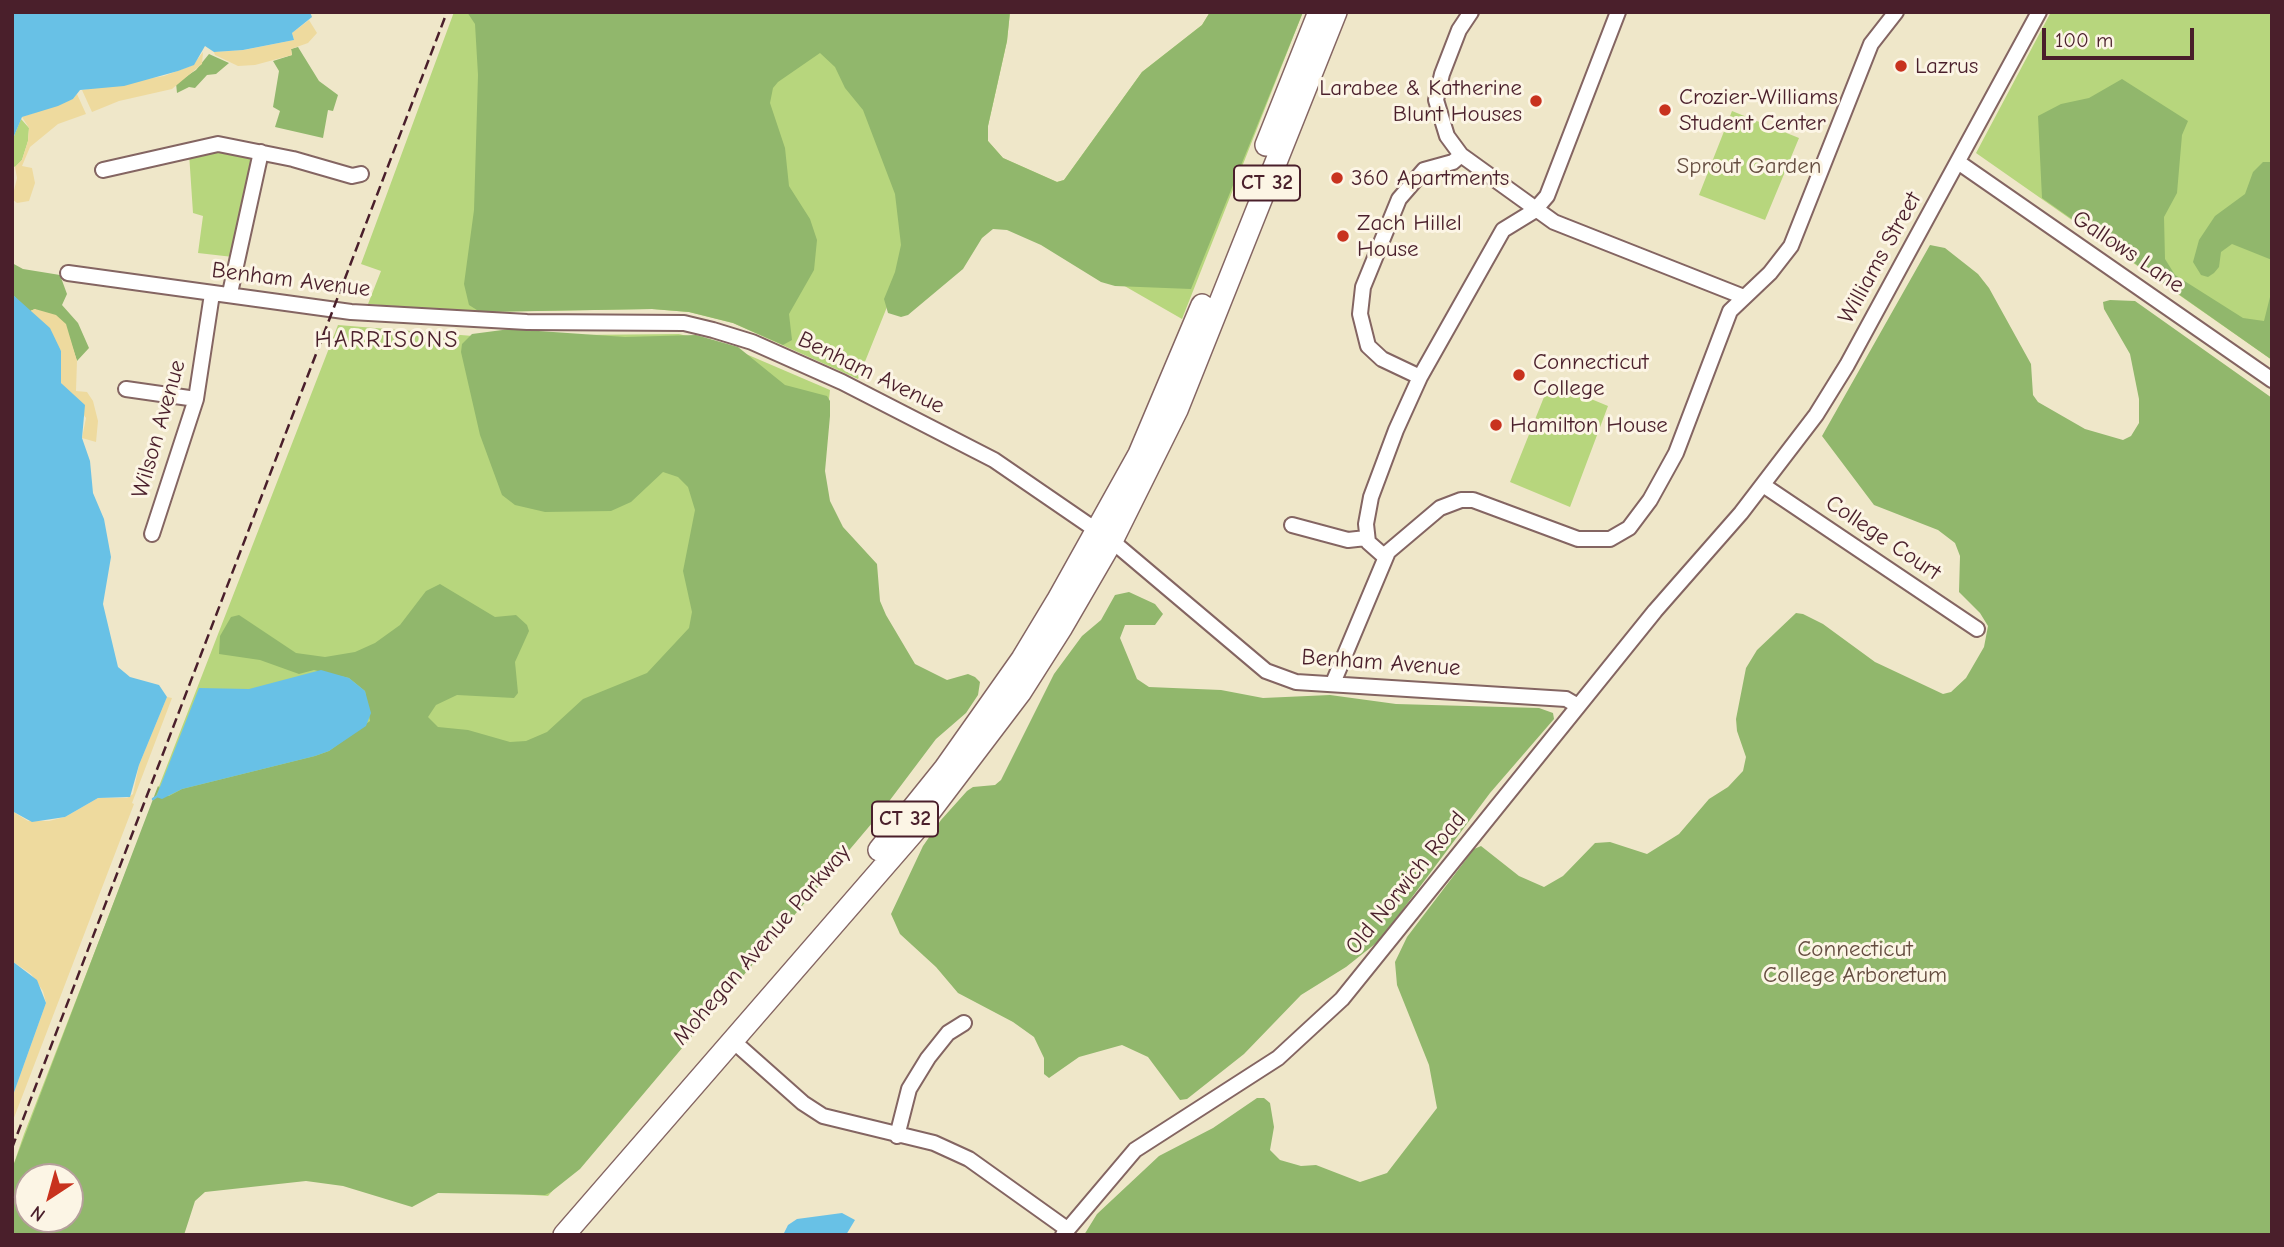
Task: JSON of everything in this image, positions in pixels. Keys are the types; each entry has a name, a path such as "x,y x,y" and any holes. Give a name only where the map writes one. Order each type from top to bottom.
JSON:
{"highway":[{"name":"CT 32","path":"1191,351 1319,12"},
{"name":"CT 32","path":"1191,351 1336,12"},
{"name":"Mohegan Avenue Parkway","path":"564,1235 919,826 1020,693 1105,536 1139,454 1191,351"},
{"name":"Mohegan Avenue Parkway","path":"546,1235 893,834 945,768 1105,536"}],"street":[{"path":"1471,12 1456,38 1436,100 1447,136 1461,155 1534,211 1561,225 1744,297"},
{"path":"1385,557 1366,538 1368,512 1377,478 1420,377 1503,230 1534,211 1548,193 1618,12"},
{"path":"1333,683 1385,557 1393,546 1447,504 1464,499 1485,503 1567,537 1599,541 1616,538 1624,533 1642,512 1676,453 1728,315 1770,273 1791,246 1871,44 1896,12"},
{"name":"Williams Street","path":"1741,513 1816,415 1847,365 2039,12"},
{"path":"103,170 205,145 231,145 346,174 361,174"},
{"path":"230,293 261,152"},
{"path":"1420,377 1382,359 1367,346 1360,314 1363,287 1399,199 1423,170 1454,161 1461,155"},
{"name":"Gallows Lane","path":"1958,162 2272,380"},
{"name":"Benham Avenue","path":"68,273 394,316 527,322 640,321 684,323 713,330 752,342 842,382 994,460 1105,536 1266,671 1296,682 1566,699 1578,706"},
{"name":"Wilson Avenue","path":"152,534 196,399 212,294"},
{"path":"126,389 196,399"},
{"name":"College Court","path":"1763,485 1977,629"},
{"name":"Old Norwich Road","path":"1065,1232 1135,1150 1278,1058 1320,1021 1655,611 1741,513"},
{"path":"1292,525 1348,540 1366,538"},
{"path":"897,1136 909,1089 948,1033 964,1023"},
{"path":"732,1040 803,1103 822,1116 934,1143 969,1159 1065,1232"}],"green space":[{"path":"454,12 1010,12 1007,41 988,126 988,141 1003,158 1057,182 1064,180 1142,72 1202,25 1210,12 1303,12 1182,319 947,184 891,297 858,379 733,323 689,312 652,309 474,312 368,304 381,271 361,264"},
{"path":"467,12 1010,12 1007,41 988,126 988,141 1003,158 1057,182 1064,180 1142,72 1202,25 1210,12 1303,12 1191,289 1115,286 1101,282 1041,245 1007,230 993,229 982,238 963,269 908,315 901,317 888,313 884,299 895,272 901,245 895,194 863,110 845,88 835,67 820,53 778,82 773,88 770,103 785,148 789,186 810,219 817,240 814,270 789,314 792,340 783,345 733,323 689,312 652,309 480,312 469,305 464,284 474,210 478,75 475,24"},
{"path":"2051,12 2272,12 2272,360 1976,153"},
{"path":"298,47 319,81 338,95 333,111 328,110 323,138 275,127 280,111 273,107 279,71 273,61 292,55 291,49"},
{"path":"209,54 229,63 216,74 207,75 195,88 189,87 177,93 176,83 196,70"},
{"path":"2122,79 2188,121 2182,135 2177,193 2164,217 2165,259 2175,275 2243,318 2264,321 2272,289 2272,360 2042,198 2038,116 2061,104 2089,98"},
{"name":"Sprout Garden","path":"1732,111 1799,138 1765,220 1699,195"},
{"path":"21,119 29,128 28,141 22,160 15,167 12,165 12,141"},
{"path":"213,147 248,155 252,161 233,257 198,253 203,216 193,213 189,153"},
{"path":"2263,162 2272,162 2272,260 2232,244 2221,252 2219,267 2214,273 2208,277 2201,275 2193,262 2199,240 2215,216 2245,194 2253,172"},
{"name":"Connecticut College Arboretum","path":"1930,245 1945,248 1978,274 1989,288 2031,364 2033,395 2038,402 2085,429 2123,440 2131,436 2139,423 2139,399 2130,354 2104,309 2103,302 2110,300 2135,301 2272,398 2272,1235 1084,1235 1097,1214 1159,1156 1213,1128 1257,1098 1264,1098 1270,1103 1274,1127 1270,1150 1280,1160 1301,1166 1316,1165 1360,1182 1387,1173 1437,1108 1429,1065 1397,985 1395,962 1407,937 1474,849 1481,846 1519,876 1544,887 1563,876 1595,843 1610,842 1647,854 1679,834 1709,799 1728,787 1743,771 1746,757 1736,719 1746,668 1757,650 1796,613 1823,624 1875,662 1943,694 1951,692 1966,678 1984,647 1988,626 1980,613 1959,592 1960,556 1955,543 1938,530 1874,505 1822,436"},
{"path":"12,263 23,269 60,275 67,294 62,305 78,323 89,348 77,361 69,337 35,309 28,312 12,294"},
{"path":"338,325 473,336 679,334 725,345 830,390 821,475 860,835 548,1196 132,1168 130,1235 12,1235 14,1163 14,1233 84,1233 84,1163 14,1163"},
{"path":"510,329 625,337 696,335 738,347 785,385 827,396 830,401 830,416 825,471 830,501 843,527 877,564 880,601 886,615 915,664 947,680 968,674 975,677 980,682 978,695 966,713 936,739 878,816 580,1169 551,1192 545,1195 438,1193 412,1207 343,1186 306,1181 205,1192 195,1201 184,1235 12,1235 14,1164 14,1233 84,1233 84,1163 14,1163 158,786 160,788 156,796 169,796 182,789 315,756 329,751 370,721 365,691 349,678 314,670 299,674 260,660 219,654 220,636 231,617 239,615 296,653 325,657 355,652 375,643 400,625 426,591 440,584 495,617 516,615 527,625 529,631 515,662 518,693 514,698 457,695 436,705 428,717 438,727 468,730 510,742 526,741 547,732 583,699 647,673 689,628 692,612 683,571 695,510 688,487 678,477 663,472 631,502 611,511 545,512 515,505 502,495 480,435 461,352 462,344 472,334"},
{"path":"1550,382 1608,406 1570,507 1510,482"},
{"path":"1129,592 1155,604 1163,614 1155,625 1125,625 1120,638 1137,679 1149,687 1221,690 1263,698 1330,695 1396,704 1539,708 1553,713 1554,719 1490,793 1380,940 1346,967 1301,995 1244,1054 1187,1099 1180,1100 1148,1057 1122,1045 1079,1057 1049,1078 1044,1074 1044,1058 1034,1037 1013,1022 958,993 936,967 900,934 891,914 923,846 941,820 973,787 995,785 1001,780 1054,674 1082,636 1101,620 1115,595"}],"sand":[{"path":"309,20 317,33 308,43 291,49 292,55 255,65 238,66 215,55 214,52 244,50 294,40 292,33"},
{"path":"203,52 202,64 172,89 119,101 92,112 82,90 164,76 193,65"},
{"path":"77,94 86,114 58,124 30,147 22,166 32,168 35,183 29,201 17,203 12,199 17,178 15,167 22,160 29,128 22,117 73,99"},
{"path":"35,309 56,315 66,324 77,361 76,391 87,392 93,401 98,421 96,442 82,438 86,418 61,383 61,351 28,312"},
{"path":"167,697 172,698 132,803 134,804 12,1123 12,1098 46,1003 43,991 31,974 12,961 12,811 28,821 49,821 65,817 98,798 127,798 133,794 139,765"}],"water":[{"path":"12,12 310,12 312,17 292,33 294,40 243,50 214,52 205,46 194,65 178,71 124,86 80,90 73,99 58,106 22,117 12,141"},
{"path":"12,294 50,328 61,351 61,383 85,405 82,438 90,461 93,493 104,519 111,557 103,604 118,667 130,677 159,685 167,697 139,765 130,797 98,798 65,817 32,822 12,811"},
{"path":"321,670 349,678 365,691 371,713 366,726 329,751 315,756 182,789 162,799 156,797 199,688 249,689"},
{"path":"12,961 37,980 46,1003 12,1098"},
{"path":"842,1213 855,1220 846,1235 783,1235 788,1225 797,1219"}],"railway":[{"path":"12,1148 447,12"}],"place":[{"name":"Lazrus","path":"1901,66"},
{"name":"Larabee & Katherine Blunt Houses","path":"1536,101"},
{"name":"Crozier-Williams Student Center","path":"1665,110"},
{"name":"360 Apartments","path":"1337,178"},
{"name":"Zach Hillel House","path":"1343,236"},
{"name":"Connecticut College","path":"1519,375"},
{"name":"Hamilton House","path":"1496,425"}],"district":[{"name":"HARRISONS","path":"387,340"}]}
